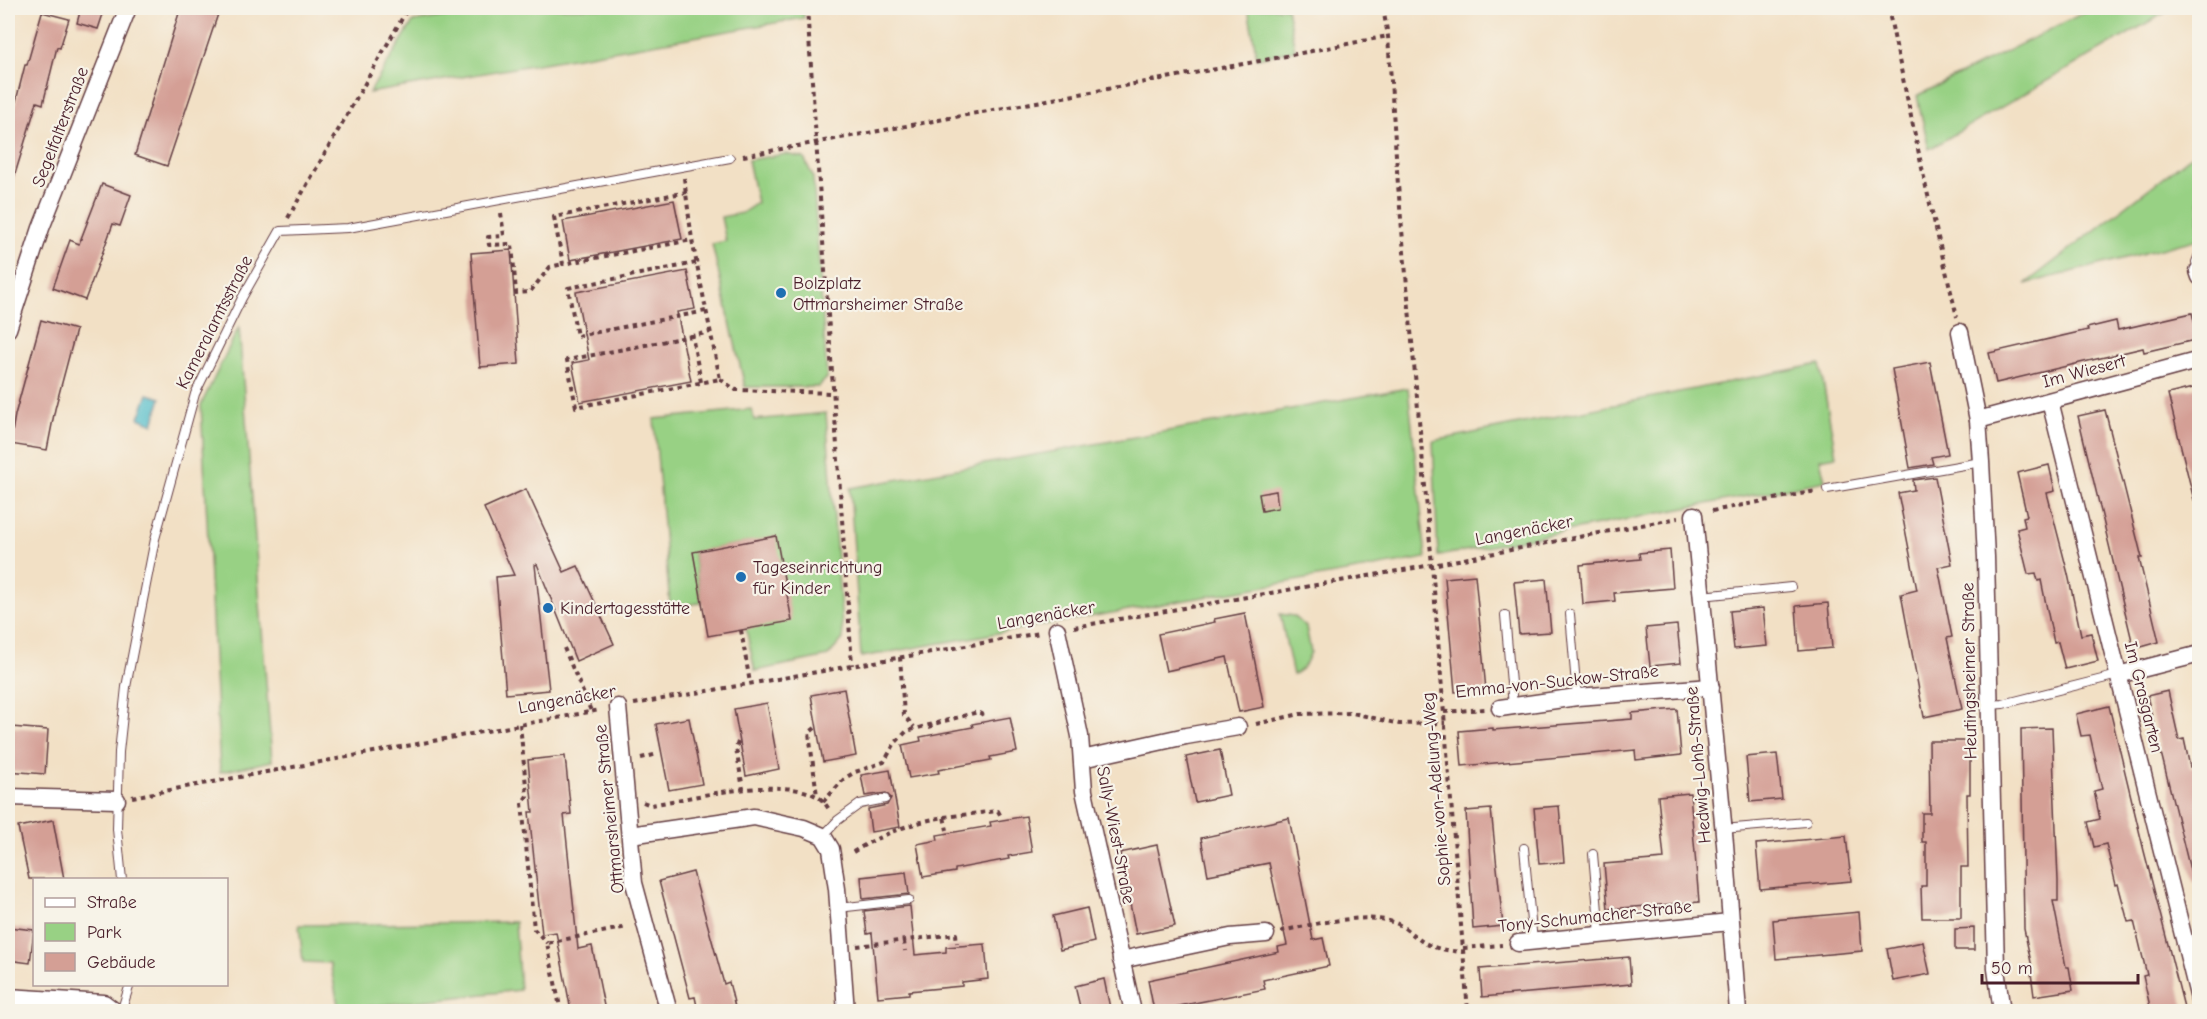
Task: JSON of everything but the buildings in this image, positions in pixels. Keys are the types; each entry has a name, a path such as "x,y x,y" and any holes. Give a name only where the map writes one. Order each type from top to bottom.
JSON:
{"street":[{"name":"Segelfalterstraße","path":"8,329 41,228 128,8"},
{"name":"Heutingsheimer Straße","path":"1960,332 1978,420 1981,462 1990,705 1996,969 2002,1011"},
{"name":"Im Wiesert","path":"1978,420 2199,360"},
{"name":"Im Grasgarten","path":"2050,401 2199,1003"},
{"name":"Hedwig-Lohß-Straße","path":"1694,514 1738,1011"},
{"name":"Sally-Wiest-Straße","path":"1057,630 1080,736 1084,791 1133,1011"},
{"path":"2118,675 2199,654"},
{"name":"Emma-von-Suckow-Straße","path":"1507,707 1577,698 1711,687"},
{"name":"Ottmarsheimer Straße","path":"618,707 634,883 669,1011"},
{"path":"1082,759 1186,736 1238,728"},
{"path":"8,797 117,800"},
{"path":"630,835 754,817 804,828 823,836 831,849 846,1011"},
{"name":"Tony-Schumacher-Straße","path":"1525,943 1730,922"},
{"path":"1121,960 1230,937 1266,934"},
{"path":"8,997 104,1003 116,1011"}],"lane":[{"path":"280,231 348,228 730,158"},
{"name":"Kameralamtsstraße","path":"122,878 117,830 119,752 126,687 155,539 195,394 242,298 280,231"},
{"path":"2199,252 2196,262 2199,274"},
{"path":"1827,489 1981,462"},
{"path":"1701,596 1791,587"},
{"path":"1570,614 1577,698"},
{"path":"1505,615 1507,707"},
{"path":"1990,705 2003,704 2118,675"},
{"path":"823,836 838,820 860,804 885,799"},
{"path":"1723,829 1806,822"},
{"path":"1524,848 1525,943"},
{"path":"1593,854 1600,934"},
{"path":"838,908 909,900"},
{"path":"121,1011 129,986"}],"path":[{"path":"280,231 408,8"},
{"path":"807,8 852,665"},
{"name":"Sophie-von-Adelung-Weg","path":"1383,8 1388,36 1398,185 1468,1011"},
{"path":"1888,8 1960,332"},
{"path":"730,158 1388,36"},
{"path":"682,167 696,263 720,379 736,390 833,393"},
{"path":"564,264 554,217 687,192"},
{"path":"500,201 504,236 488,237 489,246 512,244 516,293 530,292 550,267 692,240"},
{"path":"696,263 568,288 577,336 706,311"},
{"path":"710,332 567,360 576,406 720,379"},
{"path":"692,336 701,382"},
{"name":"Langenäcker","path":"117,800 591,711 1432,565 1827,489"},
{"path":"741,630 750,683"},
{"path":"564,648 591,711"},
{"path":"900,657 904,715 914,727"},
{"name":"Emma-von-Suckow-Straße","path":"1444,712 1507,707"},
{"path":"640,791 641,802 651,805 743,789 784,787 816,796 824,802 845,778 884,762 895,743 914,727 978,712 985,719"},
{"path":"1238,728 1300,714 1353,713 1399,723 1444,723"},
{"path":"519,724 526,796 522,803 530,907 534,929 547,943 561,1011"},
{"path":"930,724 932,732"},
{"path":"814,728 809,733 816,796"},
{"path":"738,742 736,748 743,789"},
{"path":"637,759 658,754"},
{"path":"853,852 875,838 903,826 944,817 998,811 1002,818"},
{"path":"944,817 947,830"},
{"name":"Tony-Schumacher-Straße","path":"1266,934 1334,920 1377,919 1392,922 1424,943 1446,951 1525,943"},
{"path":"547,943 645,923"},
{"path":"841,947 956,934 957,943"},
{"path":"904,941 905,951"}],"green space":[{"path":"494,8 803,8 804,18 369,93 413,22"},
{"path":"1248,8 1287,8 1295,50 1257,58"},
{"path":"2093,8 2173,8 1929,149 1917,96"},
{"path":"2199,150 2199,239 2025,284"},
{"path":"786,154 804,158 813,177 827,378 818,387 745,387 712,244 726,241 721,217 742,213 757,203 748,160"},
{"path":"239,327 272,761 220,772 201,405"},
{"path":"1820,364 1836,456 1820,459 1825,481 1438,556 1433,441"},
{"path":"1408,388 1426,558 861,657 850,488"},
{"path":"752,409 754,420 826,413 843,639 828,656 755,671 746,629 776,537 693,552 702,603 670,606 654,419"},
{"path":"1280,614 1294,616 1306,627 1311,652 1304,667 1293,675"},
{"path":"515,922 520,990 339,1010 330,963 303,962 299,925"}],"water":[{"path":"148,394 161,398 153,424 139,418"}],"place":[{"name":"Bolzplatz Ottmarsheimer Straße","path":"781,293"},
{"name":"Tageseinrichtung für Kinder","path":"741,577"},
{"name":"Kindertagesstätte","path":"548,608"}]}
